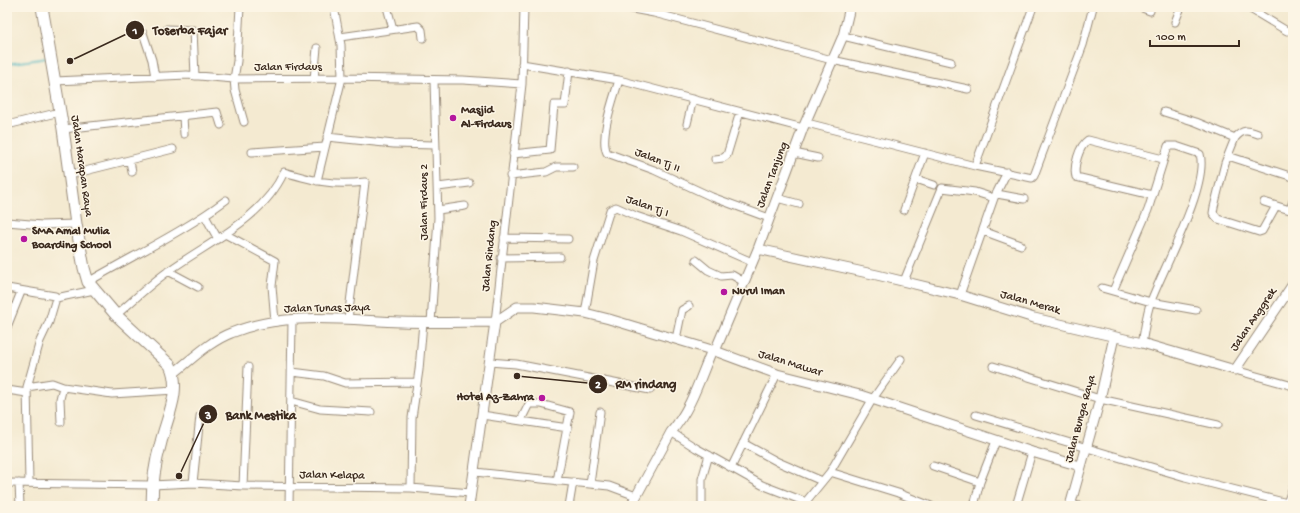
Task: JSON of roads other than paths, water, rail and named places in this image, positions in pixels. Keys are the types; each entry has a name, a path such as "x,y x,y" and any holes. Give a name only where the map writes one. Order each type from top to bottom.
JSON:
{"main road":[{"name":"Jalan Harapan Raya","path":"42,7 63,129 76,224 84,268 91,286 116,315 170,365 174,373"},
{"path":"152,506 152,485 161,442 175,390 174,373"}],"street":[{"path":"240,7 237,61 234,79 244,122"},
{"path":"317,181 342,78 340,37 334,7"},
{"path":"387,7 394,29"},
{"name":"Jalan Rindang","path":"469,506 475,472 489,362 522,84 524,7"},
{"path":"622,7 634,8 832,60 968,89"},
{"name":"Jalan Tanjung","path":"631,506 671,432 679,422 689,404 714,351 758,249 794,153 843,36 850,7"},
{"path":"976,166 1033,7"},
{"path":"522,64 619,80 740,112 925,153 1029,178 1034,176 1083,45 1093,7"},
{"path":"1140,7 1150,10"},
{"path":"1176,22 1181,7"},
{"path":"1247,7 1288,31"},
{"path":"340,37 418,26 422,30 423,38"},
{"path":"167,29 192,30 195,76"},
{"path":"143,33 152,60 155,77"},
{"path":"843,36 951,62"},
{"path":"314,79 317,48"},
{"path":"513,154 550,150 554,105 565,105 569,71"},
{"name":"Jalan Firdaus","path":"55,81 195,76 234,79 342,78 434,81 463,80 522,84"},
{"name":"Jalan Tj II","path":"619,80 607,127 604,147 607,153 654,170 712,197 769,218"},
{"name":"Jalan Firdaus 2","path":"411,488 412,418 427,322 438,210 438,187 434,145 434,81"},
{"path":"687,124 693,99"},
{"path":"7,125 60,112"},
{"path":"63,129 217,112 221,125"},
{"path":"715,159 724,158 727,155 740,112"},
{"path":"1164,112 1196,122 1235,138"},
{"path":"182,116 184,134"},
{"path":"1258,134 1245,130 1241,131 1235,138 1228,156 1213,213 1218,220 1259,232 1262,231 1276,206"},
{"path":"327,137 394,144 434,145"},
{"path":"1152,196 1076,177 1074,171 1083,144 1088,140 1163,159"},
{"path":"1113,291 1135,242 1168,146 1170,145 1200,154 1202,161 1198,184 1187,216 1151,302 1142,343"},
{"path":"252,152 325,147"},
{"path":"69,175 130,161 173,149"},
{"path":"794,153 818,158"},
{"path":"904,210 925,153"},
{"path":"1228,156 1293,177"},
{"path":"130,161 132,172"},
{"path":"510,176 546,172 556,168 573,168"},
{"path":"116,315 168,271 225,234 269,197 284,172 317,181 343,184 365,182 348,319"},
{"path":"960,295 996,196 1007,172"},
{"path":"916,179 934,185"},
{"path":"438,187 469,183"},
{"path":"904,281 942,188 996,196 1024,198"},
{"path":"777,198 799,204"},
{"path":"7,288 21,292 28,291 56,298 91,286 205,216 226,200"},
{"path":"1264,202 1291,210 1293,202"},
{"path":"438,210 465,206"},
{"name":"Jalan Tj I","path":"585,314 594,261 610,210 616,207 636,216 681,231 752,262"},
{"path":"205,216 218,239"},
{"path":"7,222 42,225 76,224"},
{"path":"983,231 1021,245"},
{"path":"225,234 275,261 272,286 275,322"},
{"path":"504,238 568,239"},
{"name":"Jalan Merak","path":"758,249 904,281 960,295 1034,318 1142,343 1293,386"},
{"path":"502,258 560,257"},
{"path":"696,260 708,270 721,276 732,275 744,282"},
{"path":"168,271 198,287"},
{"name":"Jalan Anggrek","path":"1235,370 1293,284"},
{"path":"1102,288 1151,302 1196,310"},
{"path":"7,327 21,292"},
{"path":"29,482 27,390 40,341 49,322 56,298"},
{"name":"Jalan Mawar","path":"494,322 517,307 534,306 585,314 676,339 777,374 872,400 996,441 1080,466"},
{"path":"676,339 682,310 689,306"},
{"name":"Jalan Tunas Jaya","path":"174,373 211,344 231,333 264,322 348,319 427,322 494,322"},
{"path":"288,506 292,321"},
{"name":"Jalan Bunga Raya","path":"1073,505 1080,466 1100,399 1114,337"},
{"path":"671,432 762,485 805,504 830,472 872,400 901,359"},
{"path":"489,362 516,364 650,390"},
{"path":"993,366 1100,399 1218,425"},
{"path":"243,486 248,367"},
{"path":"292,372 324,376 345,383 417,382"},
{"path":"731,468 777,374"},
{"path":"7,390 27,390 52,383 63,387 112,394 175,390"},
{"path":"61,422 60,400 63,387"},
{"path":"291,401 320,409 371,412"},
{"path":"521,420 529,404 541,404 570,412 557,481"},
{"path":"590,484 600,412"},
{"path":"482,415 568,428"},
{"path":"976,415 1185,477 1286,504 1293,487"},
{"path":"194,483 200,416"},
{"path":"974,506 980,482 996,441"},
{"path":"743,443 778,462 822,481"},
{"path":"1016,506 1032,452"},
{"path":"702,506 702,479 709,455"},
{"path":"933,466 980,482"},
{"path":"475,472 609,486 636,496"},
{"path":"830,472 898,493 932,506"},
{"name":"Jalan Kelapa","path":"7,482 152,485 194,483 243,486 411,488 471,493"},
{"path":"569,506 573,482"},
{"path":"19,483 20,506"}],"waterway":[{"path":"7,64 47,58"}],"place":[{"name":"Toserba Fajar","path":"70,61"},
{"name":"Masjid Al-Firdaus","path":"453,118"},
{"name":"SMA Amal Mulia Boarding School","path":"24,239"},
{"name":"Nurul Iman","path":"724,292"},
{"name":"RM rindang","path":"517,376"},
{"name":"Hotel Az-Zahra","path":"542,398"},
{"name":"Bank Mestika","path":"179,476"}]}
